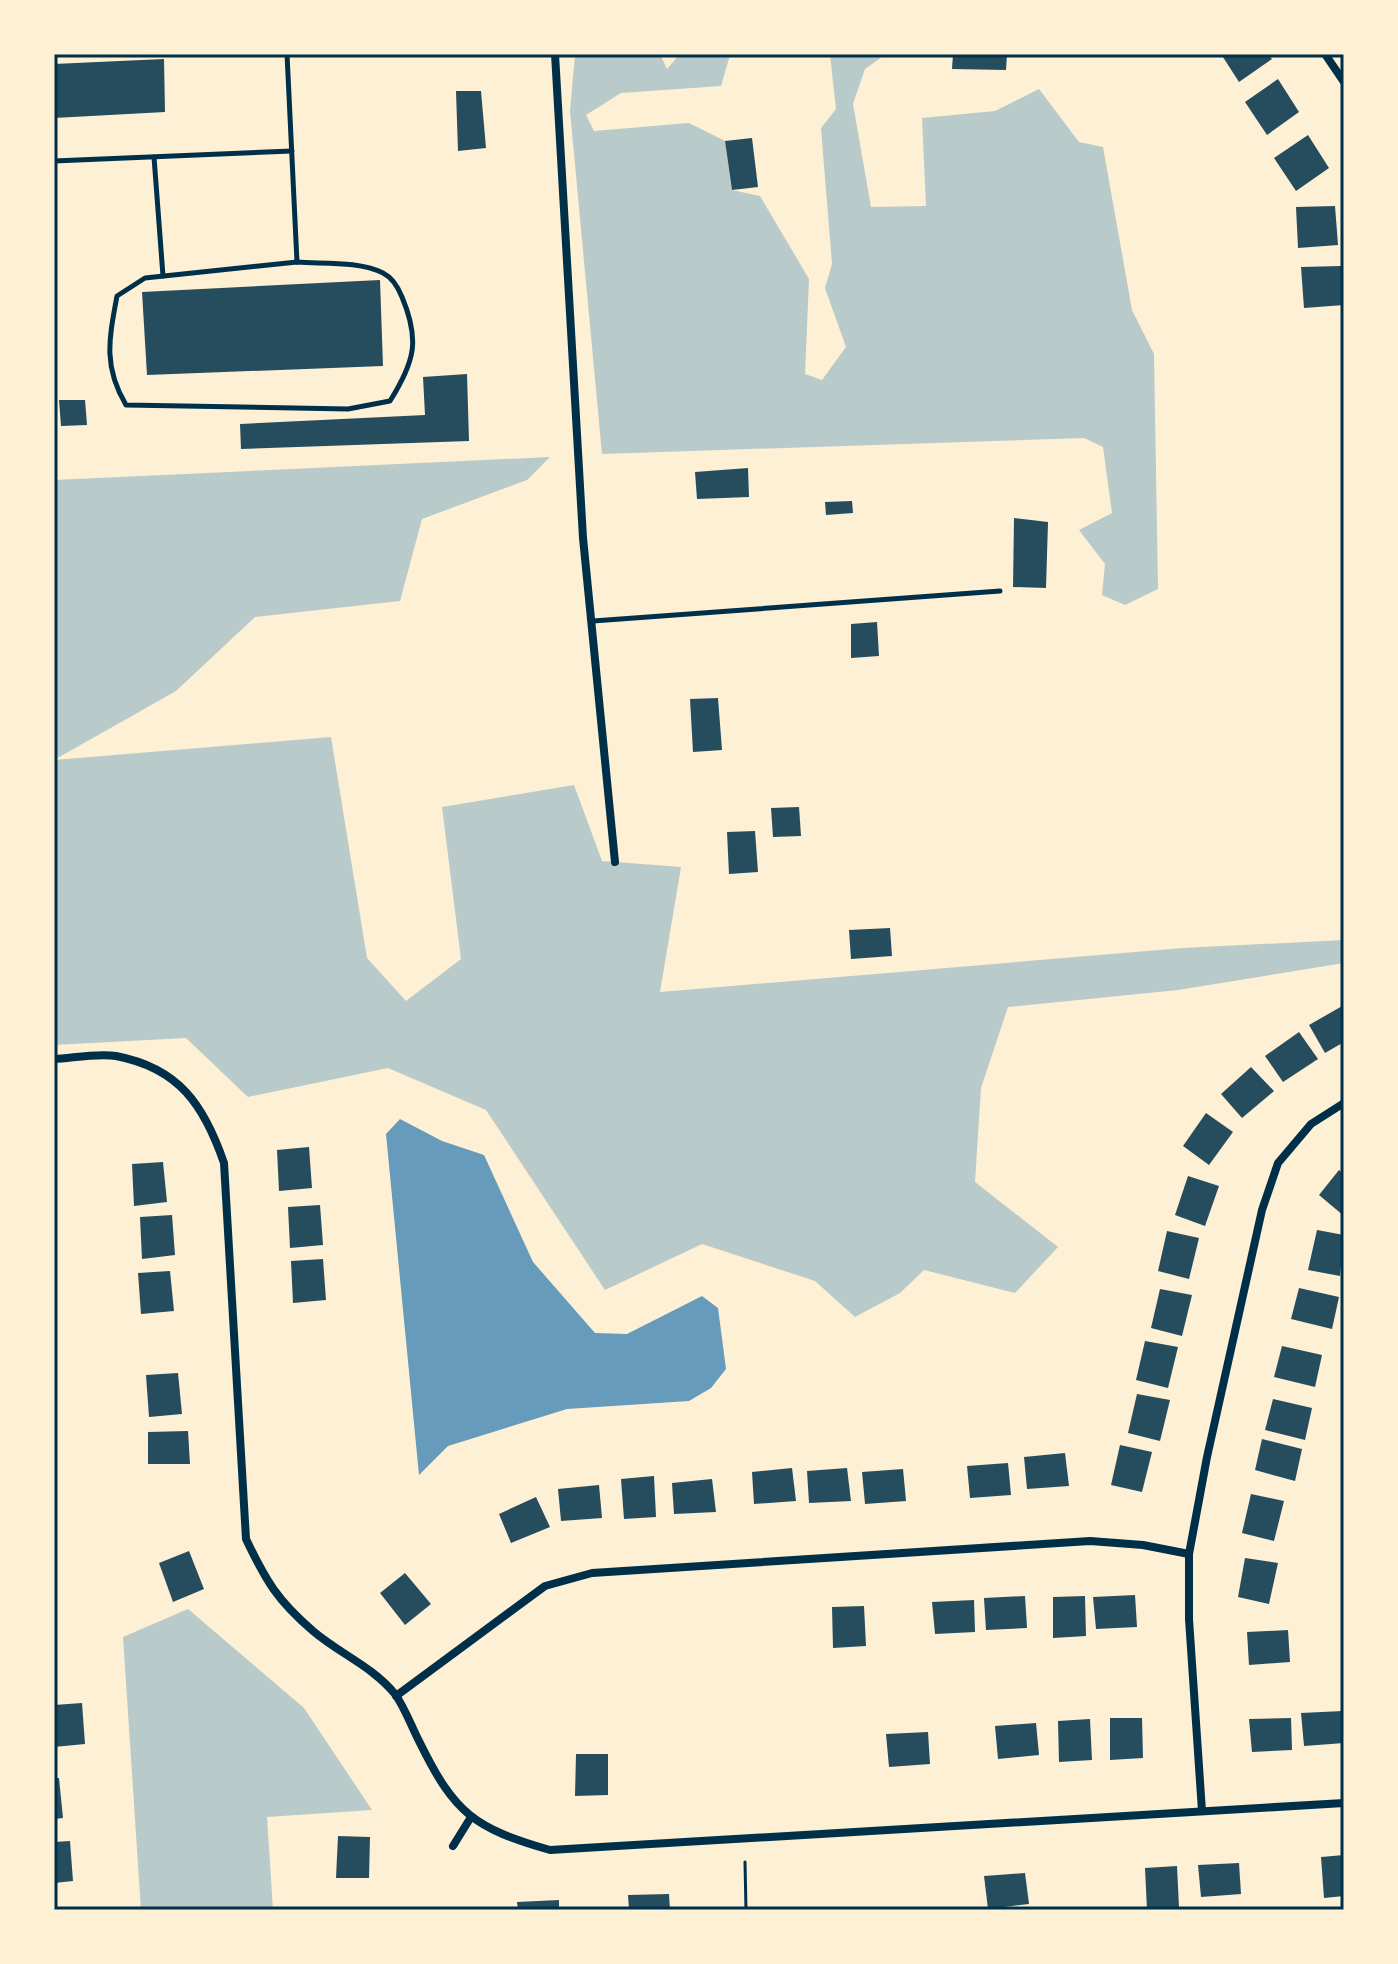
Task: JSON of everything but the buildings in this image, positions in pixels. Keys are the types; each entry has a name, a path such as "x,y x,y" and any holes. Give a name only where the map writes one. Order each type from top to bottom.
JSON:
{"street":[{"path":"555,54 583,538 615,862"},
{"path":"1325,54 1344,82"},
{"path":"54,1059 114,1056 159,1070 194,1098 212,1126 224,1163 246,1539 268,1587 314,1632 367,1666 396,1696 443,1790 471,1817 505,1837 550,1850 1344,1803"},
{"path":"1202,1811 1189,1619 1189,1554 1262,1210 1278,1163 1311,1124 1344,1103"},
{"path":"396,1696 545,1586 592,1573 1090,1541 1143,1545 1189,1554"},
{"path":"453,1846 471,1817"}],"lane":[{"path":"287,54 297,262"},
{"path":"54,161 292,151"},
{"path":"154,157 163,276"},
{"path":"297,262 361,267 385,273 397,285 415,327 407,373 390,401 348,409 126,405 111,379 110,331 117,296 145,278 297,262"},
{"path":"593,621 1000,591"}],"path":[{"path":"745,1862 746,1910"}],"shaded area":[{"path":"575,54 660,54 667,69 680,54 730,55 721,86 621,93 586,115 594,131 689,123 725,141 732,190 760,196 809,279 805,374 822,380 846,347 825,288 832,264 821,128 836,109 830,54 886,54 865,69 853,104 871,207 926,206 922,118 995,111 1039,89 1079,142 1103,147 1132,310 1154,354 1158,589 1125,605 1102,595 1105,564 1079,530 1112,513 1103,447 1084,438 602,454 570,111"},
{"path":"550,457 527,480 422,519 400,601 255,617 176,691 54,760 54,480"},
{"path":"331,737 367,958 406,1001 461,959 442,807 574,785 602,861 681,867 660,992 1183,948 1344,940 1344,963 1178,990 1008,1007 981,1088 975,1182 1058,1247 1015,1293 924,1270 900,1293 855,1317 815,1281 702,1244 605,1290 486,1110 388,1068 248,1097 186,1038 54,1045 54,760"},
{"path":"188,1609 304,1708 372,1810 267,1817 273,1910 141,1910 123,1637"}],"water":[{"path":"400,1119 442,1141 484,1155 533,1262 595,1333 627,1334 702,1296 718,1308 726,1369 711,1388 689,1401 567,1409 448,1446 419,1475 386,1134"}]}
